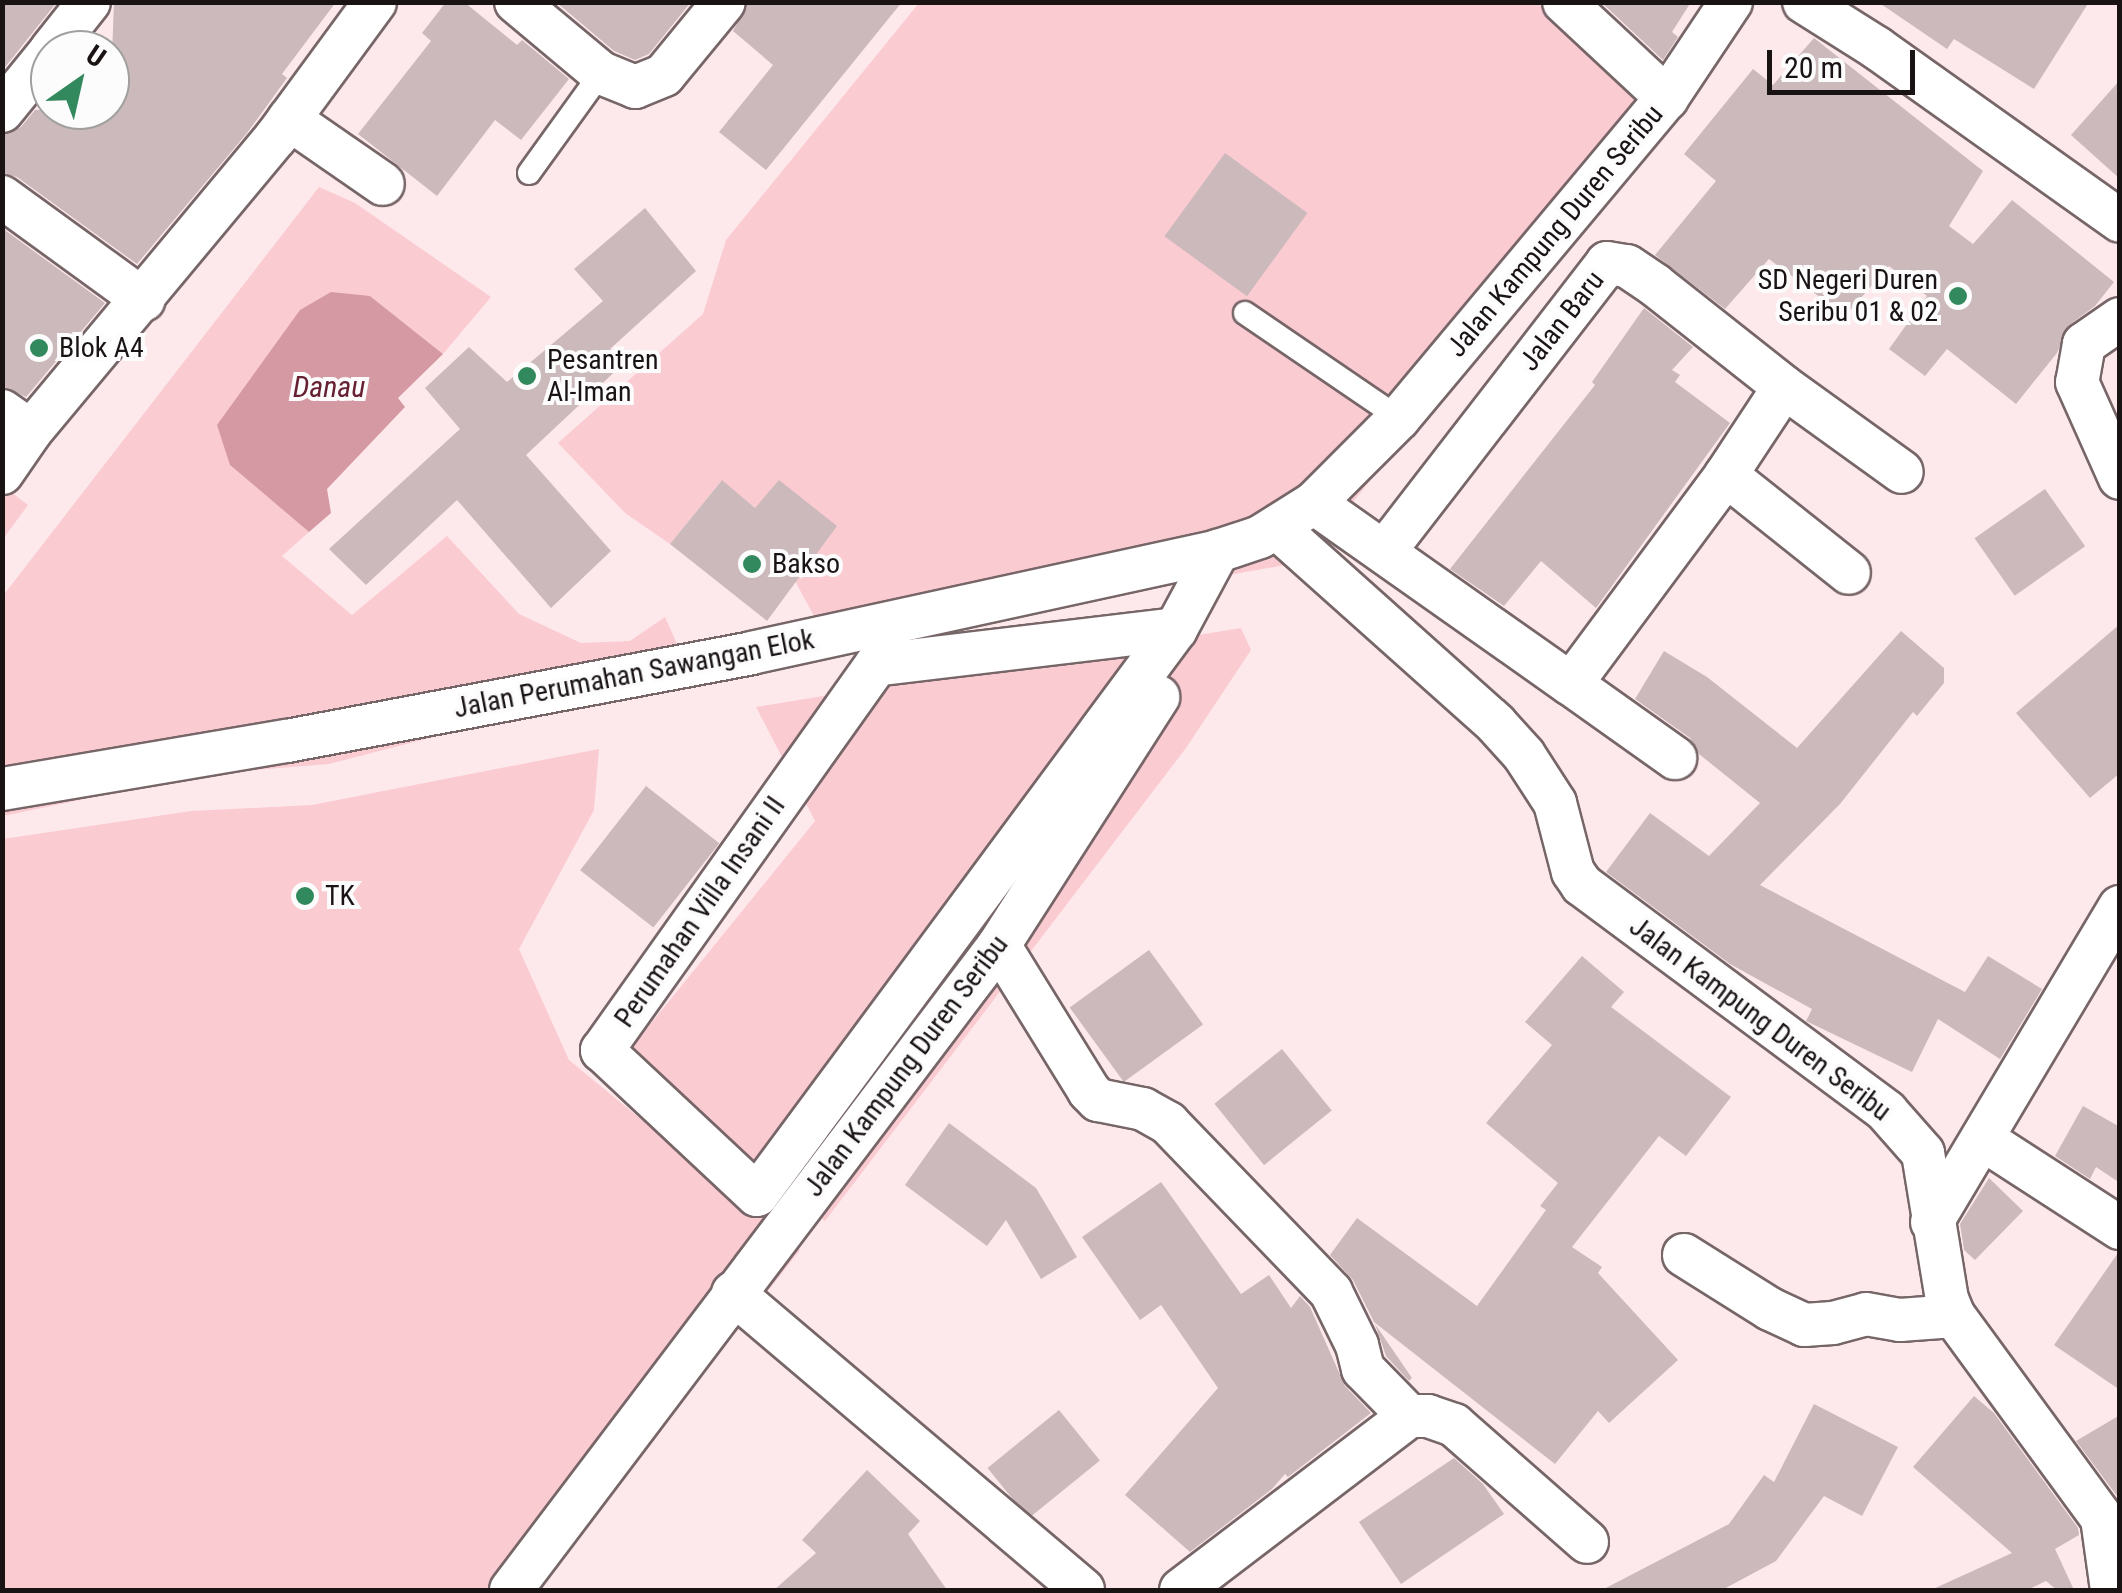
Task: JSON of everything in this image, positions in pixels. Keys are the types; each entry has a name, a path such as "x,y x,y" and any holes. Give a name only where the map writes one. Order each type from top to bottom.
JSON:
{"street":[{"path":"67,30 89,2"},
{"path":"2,473 17,421 144,300 289,119 375,2"},
{"path":"516,2 601,73 626,85 648,85 683,56 724,2"},
{"path":"1564,2 1667,98"},
{"name":"Jalan Kampung Duren Seribu","path":"511,1590 1000,946 1268,533 1314,503 1399,418 1667,98 1731,2"},
{"path":"1804,2 1877,48 2120,222"},
{"path":"2,111 30,77"},
{"path":"289,119 383,184"},
{"path":"2,197 144,300"},
{"name":"Jalan Baru","path":"1384,552 1607,264 1627,266 1655,285 1784,388 1902,472"},
{"path":"2120,319 2084,344 2077,382 2120,478"},
{"path":"1571,684 1726,475 1784,388"},
{"path":"1726,475 1849,573"},
{"path":"1314,503 1675,758"},
{"name":"Jalan Kampung Duren Seribu","path":"1268,533 1496,724 1524,755 1554,804 1572,872 1582,885 1886,1110 1924,1153 1932,1188 1932,1222 1954,1316 2102,1518 2112,1590"},
{"name":"Jalan Perumahan Sawangan Elok","path":"2,789 288,741 751,653 1218,551 1268,533"},
{"name":"Perumahan Villa Insani II","path":"1176,629 876,665 602,1050 757,1195 1176,629 1218,551"},
{"path":"1932,1222 1984,1140 2076,973 2120,907"},
{"path":"1000,946 1089,1090 1098,1100 1143,1110 1168,1124 1331,1292 1357,1345 1362,1369 1410,1416"},
{"path":"1984,1140 2120,1228"},
{"path":"1684,1255 1770,1309 1804,1325 1866,1314 1900,1320 1954,1316"},
{"path":"733,1293 1083,1590"},
{"path":"1182,1590 1410,1416 1428,1416 1454,1425 1587,1542"}],"lane":[{"path":"529,173 601,73"},
{"path":"1245,313 1399,418"}],"shaded area":[{"path":"919,3 1537,3 1657,114 1307,561 831,647 755,508 721,481 670,544 625,513 558,443 703,314 726,240"},
{"path":"319,187 355,203 491,297 443,354 370,296 230,465 309,532 282,556 352,615 447,536 519,614 581,643 630,641 665,617 689,671 329,764 204,774 3,816 2,597"},
{"path":"2,485 28,505 3,539 2,539"},
{"path":"1241,628 1251,650 1186,748 825,1221 623,1058 815,821 756,707"},
{"path":"599,749 594,810 519,949 569,1060 800,1250 534,1590 3,1590 3,839 191,811 312,805"}],"water":[{"name":"Danau","path":"331,292 370,296 443,354 398,398 405,407 327,489 331,513 309,532 230,465 217,425 300,310"}],"building":[{"path":"2,2 57,2 35,30 30,30 30,36 2,71"},
{"path":"114,2 336,2 282,74 287,78 247,133 137,264 17,177 2,172 2,135 21,127 30,116 30,130 130,130 130,30 113,30"},
{"path":"446,2 464,2 517,45 522,40 569,79 521,140 495,120 437,196 358,134 431,41 422,33"},
{"path":"556,2 691,2 649,54 635,60 614,51"},
{"path":"748,2 902,2 766,170 719,132 773,65 733,31"},
{"path":"1601,2 1691,2 1672,32 1678,37 1663,60"},
{"path":"1878,2 2089,2 2034,89 1954,39 1947,49"},
{"name":"SD Negeri Duren Seribu 01 & 02","path":"1814,38 1983,171 1949,226 1973,244 2012,200 2114,282 2095,306 2069,325 2057,353 2016,404 1947,349 1925,376 1889,349 1927,296 1889,266 1845,316 1769,259 1725,309 1655,255 1716,181 1684,154 1753,69 1773,85"},
{"path":"2120,80 2120,179 2071,135"},
{"path":"1225,153 1308,213 1247,296 1164,236"},
{"name":"Pesantren Al-Iman","path":"645,208 696,271 610,349 623,364 526,455 611,551 551,608 457,500 366,585 329,549 460,429 425,388 469,347 507,382 603,301 574,269"},
{"name":"Blok A4","path":"2,228 105,303 26,397 2,386"},
{"path":"1644,308 1693,347 1672,370 1680,375 1675,382 1730,423 1596,608 1541,561 1504,606 1450,569 1595,385 1592,382"},
{"name":"Bakso","path":"722,480 755,508 779,480 837,526 767,621 670,544"},
{"path":"2045,489 2085,546 2015,596 1975,538"},
{"path":"2120,624 2120,773 2090,798 2016,713"},
{"path":"1901,631 1944,668 1944,683 1917,716 1913,712 1840,804 1760,885 1965,992 1988,956 2042,989 2000,1059 1938,1019 1912,1072 1806,1021 1812,1009 1730,964 1606,872 1650,813 1709,856 1760,803 1699,754 1690,738 1635,699 1664,651 1707,677 1797,748"},
{"path":"646,786 719,843 653,928 580,870"},
{"path":"1149,950 1203,1024 1124,1082 1070,1008"},
{"path":"1582,956 1624,992 1611,1007 1731,1097 1686,1156 1659,1136 1572,1247 1602,1267 1598,1273 1678,1360 1609,1423 1598,1411 1555,1464 1374,1322 1353,1280 1330,1255 1357,1218 1477,1306 1546,1210 1540,1206 1558,1183 1486,1123 1552,1045 1525,1022"},
{"path":"1282,1049 1332,1110 1264,1165 1214,1104"},
{"path":"2083,1106 2120,1127 2120,1183 2096,1167 2090,1179 2055,1156"},
{"path":"949,1123 1036,1188 1077,1257 1041,1279 1006,1220 987,1246 905,1185"},
{"path":"1989,1178 2023,1211 1975,1260 1964,1250 1960,1224"},
{"path":"1161,1182 1241,1294 1269,1275 1291,1308 1300,1296 1310,1307 1345,1386 1371,1413 1288,1477 1285,1474 1272,1489 1190,1552 1125,1495 1218,1388 1161,1305 1140,1320 1082,1237"},
{"path":"2120,1253 2120,1390 2054,1345"},
{"path":"1375,1324 1412,1378 1409,1381 1386,1356"},
{"path":"1974,1396 1994,1413 2078,1528 2079,1535 2055,1549 2074,1590 2057,1590 2046,1581 2027,1590 1931,1590 2012,1553 1913,1467"},
{"path":"1814,1404 1898,1447 1862,1516 1824,1496 1776,1561 1722,1590 1602,1590 1729,1524 1764,1475 1774,1482"},
{"path":"1059,1410 1100,1461 1028,1518 988,1468"},
{"path":"2120,1415 2120,1500 2076,1441"},
{"path":"1454,1458 1483,1484 1504,1514 1401,1584 1359,1522"},
{"path":"867,1470 920,1521 908,1534 947,1590 774,1590 816,1553 802,1540"}],"place":[{"name":"SD Negeri Duren Seribu 01 & 02","path":"1958,296"},
{"name":"Blok A4","path":"39,348"},
{"name":"Pesantren Al-Iman","path":"527,376"},
{"name":"Bakso","path":"752,564"},
{"name":"TK","path":"305,896"}]}
